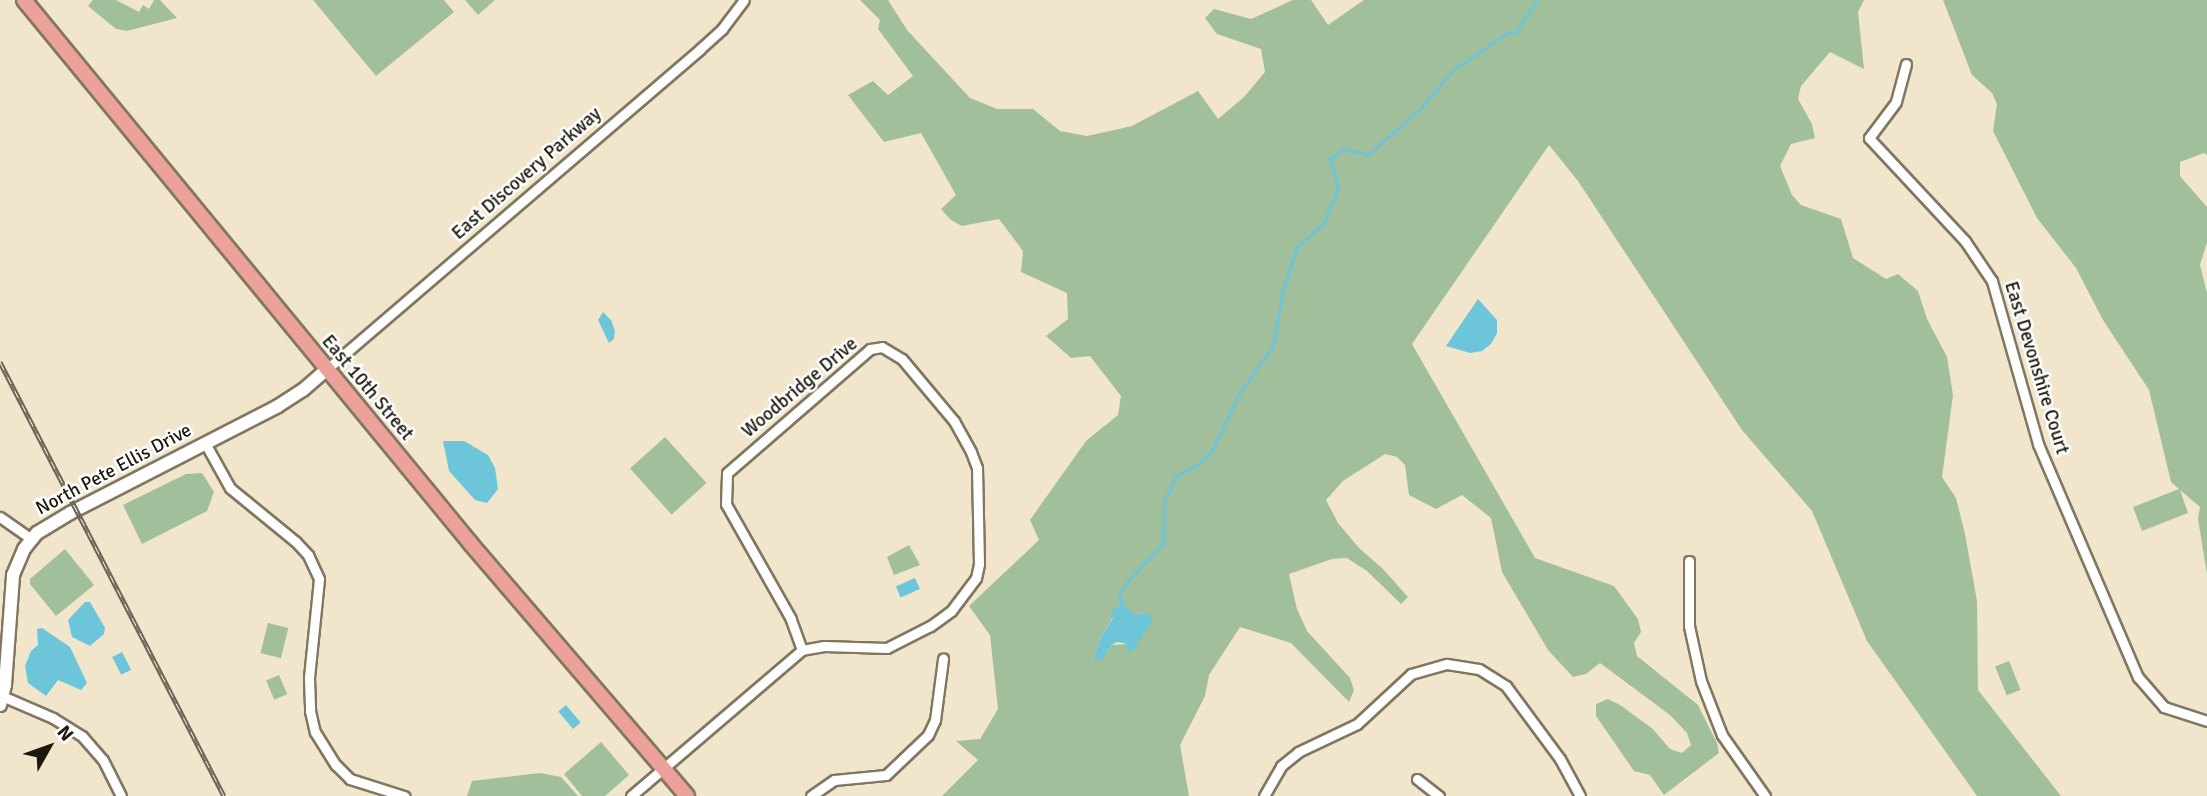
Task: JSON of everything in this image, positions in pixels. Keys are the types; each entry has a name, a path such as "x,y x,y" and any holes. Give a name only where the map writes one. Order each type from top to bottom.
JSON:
{"main road":[{"name":"East 10th Street","path":"24,0 327,369 687,796"}],"street":[{"name":"East Discovery Parkway","path":"327,369 700,49 722,29 744,0"},
{"name":"East Devonshire Court","path":"1906,64 1896,102 1869,138 1965,241 1992,281 2038,444 2141,682 2164,706 2207,721"},
{"name":"Woodbridge Drive","path":"882,347 902,359 954,421 971,452 977,468 979,564 976,578 951,611 930,626 887,648 824,646 802,650 792,619 726,504 727,473 870,349 882,347"},
{"name":"North Pete Ellis Drive","path":"1,701 10,587 19,560 32,539 70,513 278,406 303,390 327,369"},
{"path":"205,443 230,488 296,542 308,555 319,579 319,607 309,678 310,711 315,732 336,765 350,779 404,796"},
{"path":"0,517 32,539"},
{"path":"1689,561 1689,626 1701,681 1723,735 1765,796"},
{"path":"631,796 802,650"},
{"path":"811,796 834,780 886,775 929,735 935,720 943,659"},
{"path":"1264,796 1281,766 1298,752 1357,724 1411,674 1447,664 1479,668 1506,686 1560,759 1580,796"},
{"path":"1,701 53,718 82,736 103,760 121,796"},
{"path":"1417,779 1439,796"}],"green space":[{"path":"93,0 116,0 139,12 143,5 149,9 154,0 160,0 177,18 127,31 116,29 88,6"},
{"path":"313,0 444,0 454,12 376,76"},
{"path":"465,0 495,0 478,15"},
{"path":"860,0 888,0 907,30 970,98 997,109 1033,109 1060,131 1087,136 1132,126 1198,91 1218,119 1244,97 1265,72 1261,49 1217,34 1205,18 1214,9 1251,19 1293,0 1311,0 1328,25 1364,0 1864,0 1858,12 1864,69 1830,52 1801,86 1798,99 1812,124 1815,138 1791,144 1780,166 1792,195 1801,205 1841,219 1853,258 1886,279 1898,274 1918,291 1927,319 1947,357 1953,395 1942,477 1956,498 1977,601 1978,690 2061,796 1977,796 1867,641 1812,511 1742,430 1578,181 1549,145 1412,344 1535,558 1614,586 1638,619 1641,632 1634,643 1637,656 1698,705 1717,743 1719,753 1664,795 1650,775 1634,771 1596,716 1596,704 1608,699 1620,705 1653,729 1670,749 1682,753 1691,745 1687,733 1670,715 1600,663 1586,674 1573,677 1548,650 1502,572 1491,518 1462,495 1436,509 1409,495 1405,465 1397,457 1385,454 1343,481 1326,500 1338,523 1359,548 1383,569 1408,597 1401,604 1367,571 1347,558 1332,559 1289,574 1297,609 1307,631 1350,678 1354,690 1349,702 1291,643 1240,627 1209,675 1205,696 1180,745 1189,796 942,796 978,760 956,741 980,739 998,709 990,635 969,606 1039,540 1030,520 1086,441 1118,415 1121,396 1090,356 1071,358 1046,336 1068,319 1067,293 1021,272 1023,251 999,219 962,226 951,220 941,209 956,195 921,133 884,142 848,95 873,81 888,95 913,76 878,29 880,20","holes":["1121,604 1135,615 1143,613 1127,644 1112,645 1108,651 1093,660 1102,635"]},
{"path":"1943,0 2207,0 2207,155 2204,153 2180,162 2180,176 2207,207 2207,242 2200,265 2207,293 2207,574 2198,519 2200,507 2180,490 2188,513 2142,531 2133,507 2179,489 2171,482 2149,390 2103,320 2076,268 2037,218 1993,131 1997,104 1992,93 1972,75"},
{"path":"665,437 706,483 672,515 630,468"},
{"path":"202,473 214,492 207,511 142,544 123,505 186,474"},
{"path":"909,545 920,565 894,575 887,557"},
{"path":"65,549 94,585 56,616 30,584 30,579"},
{"path":"268,623 288,628 281,658 261,653"},
{"path":"2009,661 2021,690 2007,695 1995,667"},
{"path":"279,675 287,694 274,700 266,680"},
{"path":"601,742 629,775 605,796 582,796 564,774"},
{"path":"540,773 561,777 578,796 467,796 472,781"}],"water":[{"path":"1478,299 1497,320 1497,333 1491,344 1482,351 1470,353 1446,346"},
{"path":"603,312 611,320 615,331 614,339 609,343 598,320"},
{"path":"443,441 464,441 488,455 495,468 498,489 487,503 475,500 449,471"},
{"path":"915,578 920,589 901,598 896,587"},
{"path":"85,602 90,602 105,628 104,634 90,646 72,637 68,620"},
{"path":"1122,603 1135,615 1143,613 1151,616 1152,621 1132,652 1126,651 1127,644 1117,642 1102,660 1093,660 1102,635 1113,618 1111,612"},
{"path":"42,628 70,647 87,683 81,690 58,680 46,696 28,683 25,666 31,651 38,645 37,629"},
{"path":"122,652 131,670 121,675 112,657"},
{"path":"566,705 581,723 573,729 558,711"}],"waterway":[{"path":"1122,603 1119,595 1126,583 1163,544 1164,502 1176,476 1197,465 1212,450 1240,392 1273,346 1283,290 1297,247 1324,223 1338,189 1330,158 1344,149 1368,155 1420,109 1452,71 1507,33 1516,33 1537,0"}],"railway":[{"path":"0,362 224,796"}]}
